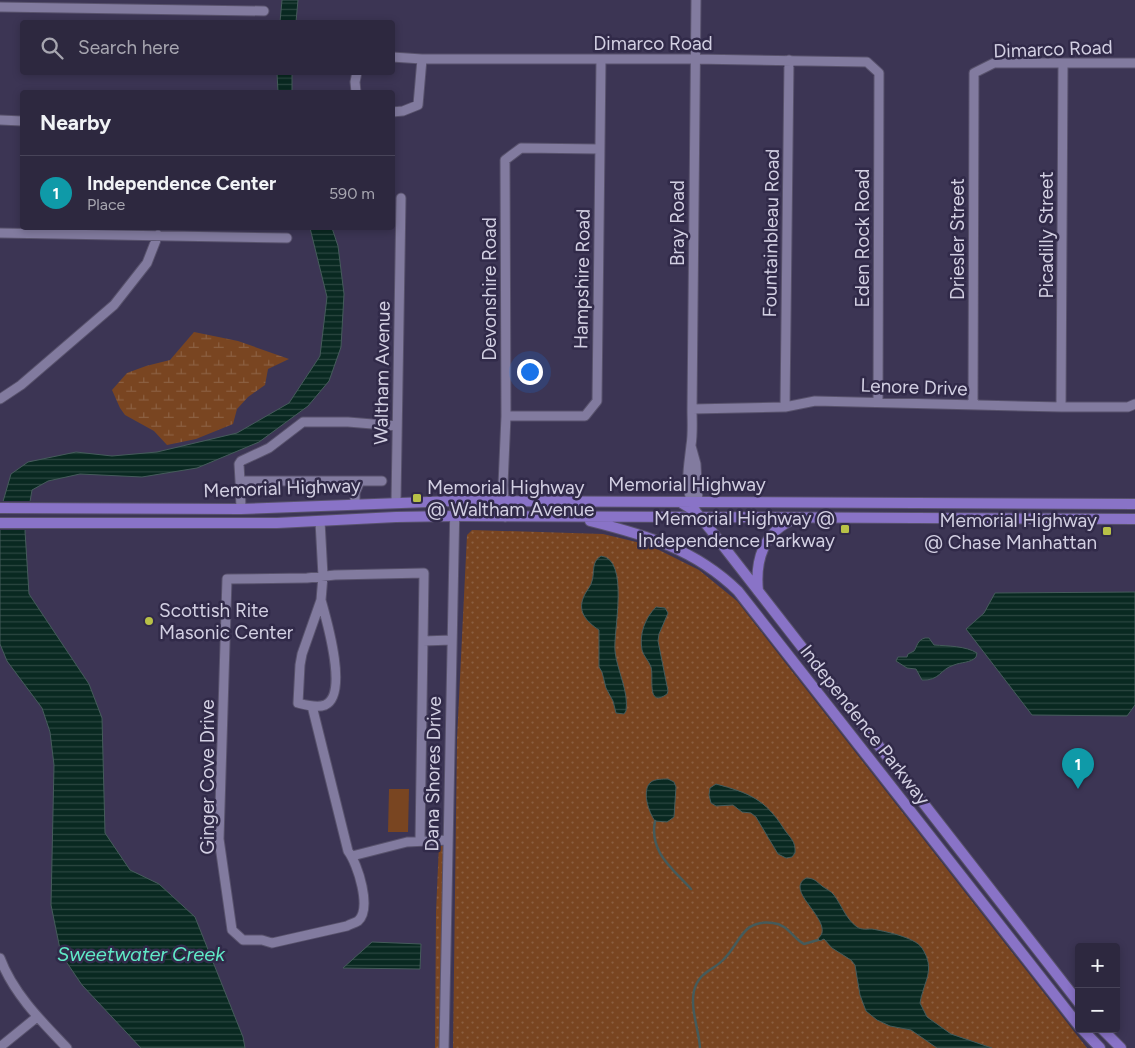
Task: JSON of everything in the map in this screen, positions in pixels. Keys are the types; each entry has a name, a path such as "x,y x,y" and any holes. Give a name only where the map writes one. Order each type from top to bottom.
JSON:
{"main road":[{"name":"Memorial Highway","path":"0,508 241,508 455,501 680,502"},
{"path":"396,502 396,517"},
{"name":"Independence Parkway","path":"680,502 694,505 758,592 1075,998"},
{"name":"Memorial Highway","path":"694,505 839,503 1135,504"},
{"path":"839,503 839,518"},
{"path":"952,503 952,518"},
{"path":"1077,504 1077,519"},
{"path":"670,518 694,505"},
{"path":"241,508 241,524"},
{"name":"Memorial Highway","path":"0,523 241,524 455,516 1135,519"},
{"name":"Independence Parkway","path":"572,517 624,529 665,543 705,565 738,591 1075,1021"},
{"path":"758,592 757,566 762,551 778,530 791,520 797,518"},
{"path":"1086,1033 1100,1048"},
{"path":"1106,1033 1121,1048"}],"street":[{"name":"Bray Road","path":"694,505 696,464 691,446 696,0"},
{"path":"0,7 264,11"},
{"name":"Dimarco Road","path":"395,57 422,59 695,59 867,62 879,73"},
{"path":"395,112 403,111 418,105 422,59"},
{"name":"Hampshire Road","path":"506,416 585,416 597,401 601,59"},
{"name":"Fountainbleau Road","path":"785,407 789,60"},
{"name":"Dimarco Road","path":"974,73 994,63 1135,63"},
{"name":"Picadilly Street","path":"1061,407 1063,63"},
{"name":"Eden Rock Road","path":"878,402 879,73"},
{"name":"Driesler Street","path":"974,73 974,405"},
{"path":"356,75 356,90"},
{"path":"0,120 20,121"},
{"name":"Devonshire Road","path":"505,517 503,485 506,416 505,160 521,148 600,149"},
{"name":"Waltham Avenue","path":"396,502 401,198"},
{"path":"0,233 287,238"},
{"path":"0,399 21,385 114,305 147,263 158,235"},
{"name":"Lenore Drive","path":"692,409 785,407 815,401 1061,407 1128,407 1135,404"},
{"path":"241,508 239,464 241,461 275,445 300,424 308,422 348,422 397,426"},
{"path":"240,481 382,481"},
{"path":"355,504 355,493 360,481"},
{"path":"349,482 355,493"},
{"name":"Dana Shores Drive","path":"444,1048 455,501"},
{"path":"320,521 323,576 321,600 302,654 298,703 312,706 325,705 329,702 335,689 334,655 321,600"},
{"name":"Ginger Cove Drive","path":"312,706 348,851 352,856 362,888 363,910 358,920 347,926 272,943 262,940 243,940 232,930 219,839 227,579 424,573 420,841"},
{"path":"423,640 452,640"},
{"path":"352,856 407,842 448,840"},
{"path":"0,958 6,974 36,1017 67,1048"},
{"path":"0,1047 36,1017"}],"green space":[{"path":"194,332 238,341 289,359 268,369 265,385 248,397 237,409 233,424 196,439 167,445 154,431 125,415 112,390 127,373 170,360"},
{"path":"472,530 603,534 649,545 699,570 737,601 1087,1048 453,1048 457,739 467,535"},
{"path":"389,789 409,789 408,832 388,832"},
{"path":"439,844 444,844 440,1048 435,1048 436,912"}],"water":[{"path":"282,0 298,0 296,20 280,20"},
{"path":"277,75 292,75 292,90 278,90"},
{"name":"Sweetwater Creek","path":"310,230 333,230 338,246 344,294 341,347 329,381 308,406 259,442 197,468 142,477 80,474 48,481 32,490 25,531 29,594 89,684 102,718 105,833 130,870 159,884 195,917 243,1037 245,1048 141,1048 82,985 61,954 51,905 54,765 50,732 42,708 7,661 0,644 0,512 11,474 28,462 76,452 112,456 157,452 237,433 289,403 320,356 327,297"},
{"path":"601,556 610,560 615,569 618,582 615,651 626,696 626,711 624,714 616,713 599,667 599,630 586,619 582,610 582,600 591,583 596,561"},
{"path":"1135,592 1135,705 1127,716 1032,715 966,629 984,613 995,593"},
{"path":"656,607 665,608 668,613 658,641 668,691 667,694 660,698 656,697 652,690 652,671 641,644 644,627"},
{"path":"929,638 934,645 968,649 977,653 976,657 949,667 933,679 922,680 916,669 907,668 896,661 898,657 907,657 908,654 914,651 920,640"},
{"path":"668,779 674,782 676,787 674,817 667,822 655,821 648,807 646,796 648,786 653,781"},
{"path":"716,784 747,794 763,804 777,819 794,843 795,853 792,857 786,858 778,854 756,817 751,813 742,812 733,805 716,806 711,803 710,788"},
{"path":"806,878 815,880 833,894 847,916 857,927 898,935 918,944 926,956 929,969 920,1003 927,1017 951,1034 992,1048 937,1048 911,1030 890,1026 877,1020 866,1011 860,995 855,965 851,960 832,948 824,939 820,941 818,939 822,933 822,926 800,889 801,883"},
{"path":"372,942 421,944 420,969 343,968"}],"pier":[{"path":"2,501 32,501 26,530 0,530"}],"waterway":[{"path":"655,821 655,842 659,851 691,889"},
{"path":"700,1048 693,1005 696,984 703,975 724,959 748,928 763,923 773,923 782,926 804,944 818,940"}],"place":[{"name":"Memorial Highway @ Waltham Avenue","path":"417,498"},
{"name":"Memorial Highway @ Independence Parkway","path":"845,529"},
{"name":"Memorial Highway @ Chase Manhattan","path":"1107,531"},
{"name":"Scottish Rite Masonic Center","path":"149,621"},
{"name":"Independence Center","path":"1078,789"}]}
